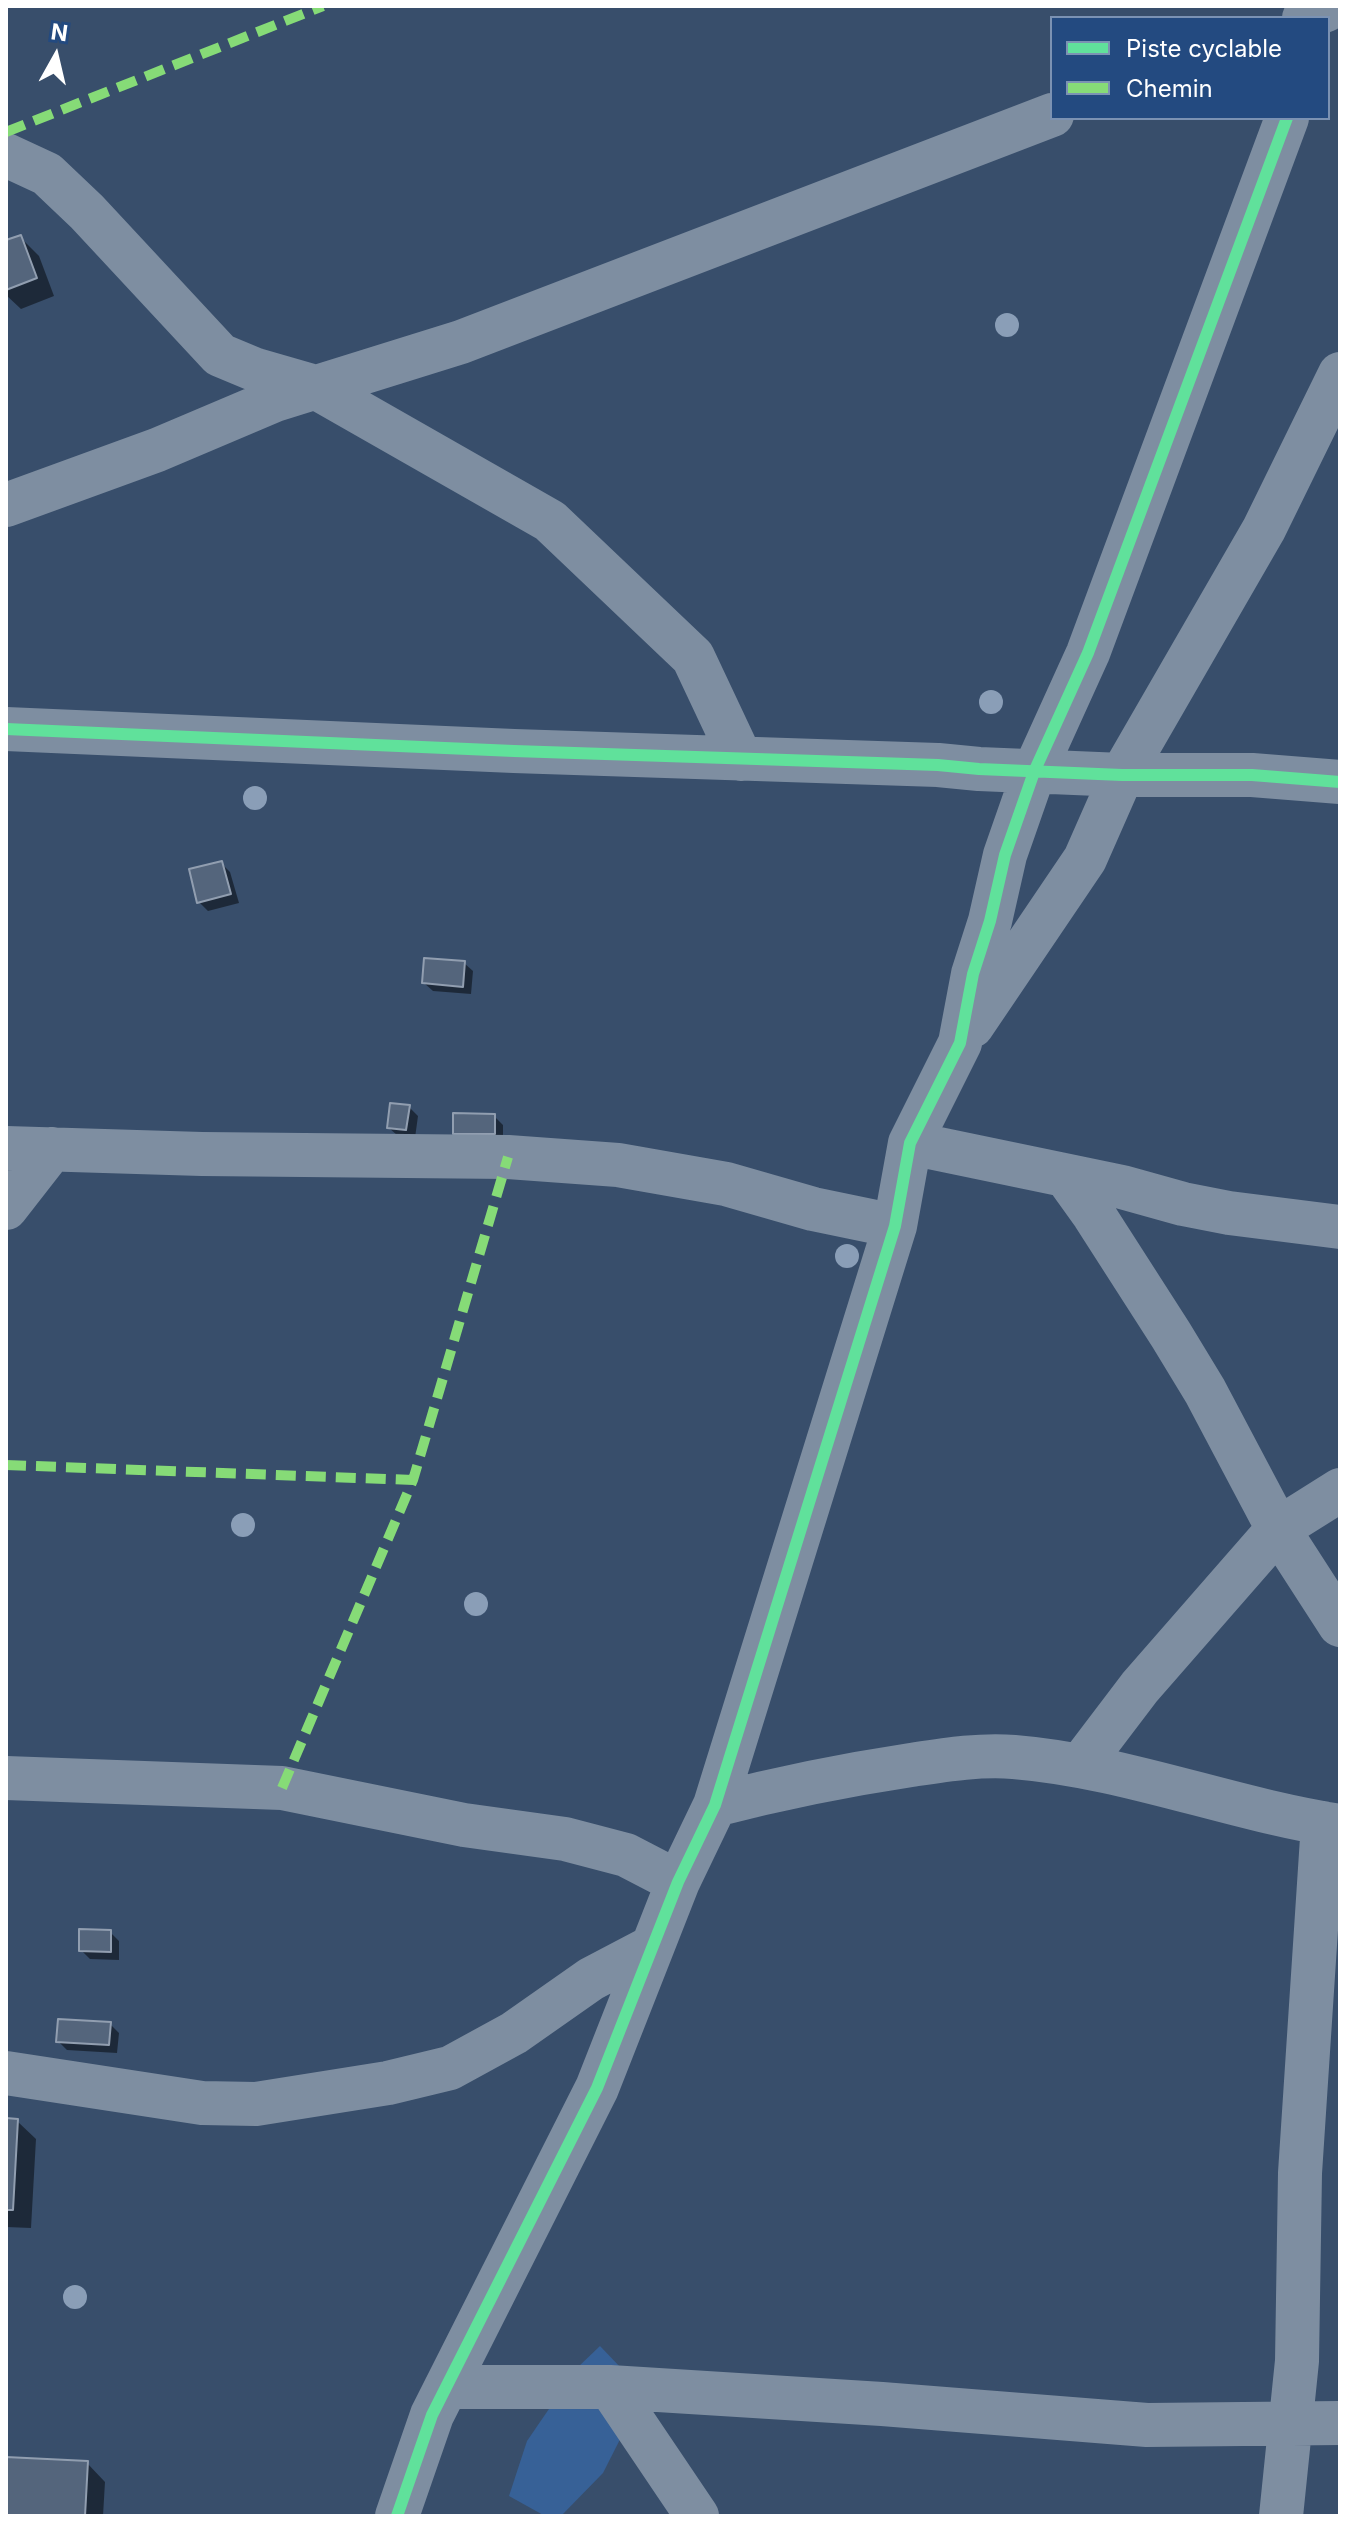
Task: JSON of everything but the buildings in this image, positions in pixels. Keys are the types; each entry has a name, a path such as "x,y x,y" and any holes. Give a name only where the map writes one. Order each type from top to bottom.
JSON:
{"street":[{"path":"6,505 157,450 275,400 461,342 1050,116"},
{"path":"960,1043 973,974 990,921 1005,855 1034,772 1088,653 1286,120"},
{"path":"6,155 47,174 87,212 220,355 256,370 315,387 550,521 693,657 741,759"},
{"path":"397,2516 432,2415 597,2088 650,1948 715,1805 895,1226 910,1143 960,1043 1085,859 1122,775 1264,529 1340,374"},
{"path":"6,729 938,765 1034,772 1252,775 1340,782"},
{"path":"910,1143 1229,1213 1340,1227"},
{"path":"6,1148 202,1154 508,1157 618,1165 726,1184 813,1209 895,1226"},
{"path":"6,1208 52,1149"},
{"path":"1066,1176 1128,1267 1198,1380 1278,1529 1340,1625"},
{"path":"1080,1766 1140,1687 1278,1529 1340,1490"},
{"path":"715,1805 838,1777 940,1761 1011,1756 1117,1772 1147,1782 1332,1824 1300,2173 1297,2361 1281,2516"},
{"path":"6,1778 282,1788 464,1825 565,1839 626,1855 678,1882"},
{"path":"6,2073 215,2103 256,2104 388,2083 450,2068 514,2033 591,1979 650,1948"},
{"path":"446,2387 610,2387 1147,2425 1340,2423"},
{"path":"610,2387 697,2516"}],"shaded area":[{"path":"600,2346 644,2392 603,2473 561,2516 545,2516 509,2496 527,2441 577,2368"}],"marked path":[{"path":"6,132 323,6"},
{"path":"282,1788 413,1480 508,1157"},
{"path":"6,1465 413,1480"}],"cycle path":[{"path":"397,2516 432,2415 597,2088 678,1882 715,1805 895,1226 910,1143 960,1043 973,974 990,921 1005,855 1034,772 1088,653 1286,120"},
{"path":"6,729 938,765 1122,775 1252,775 1340,782"}]}
